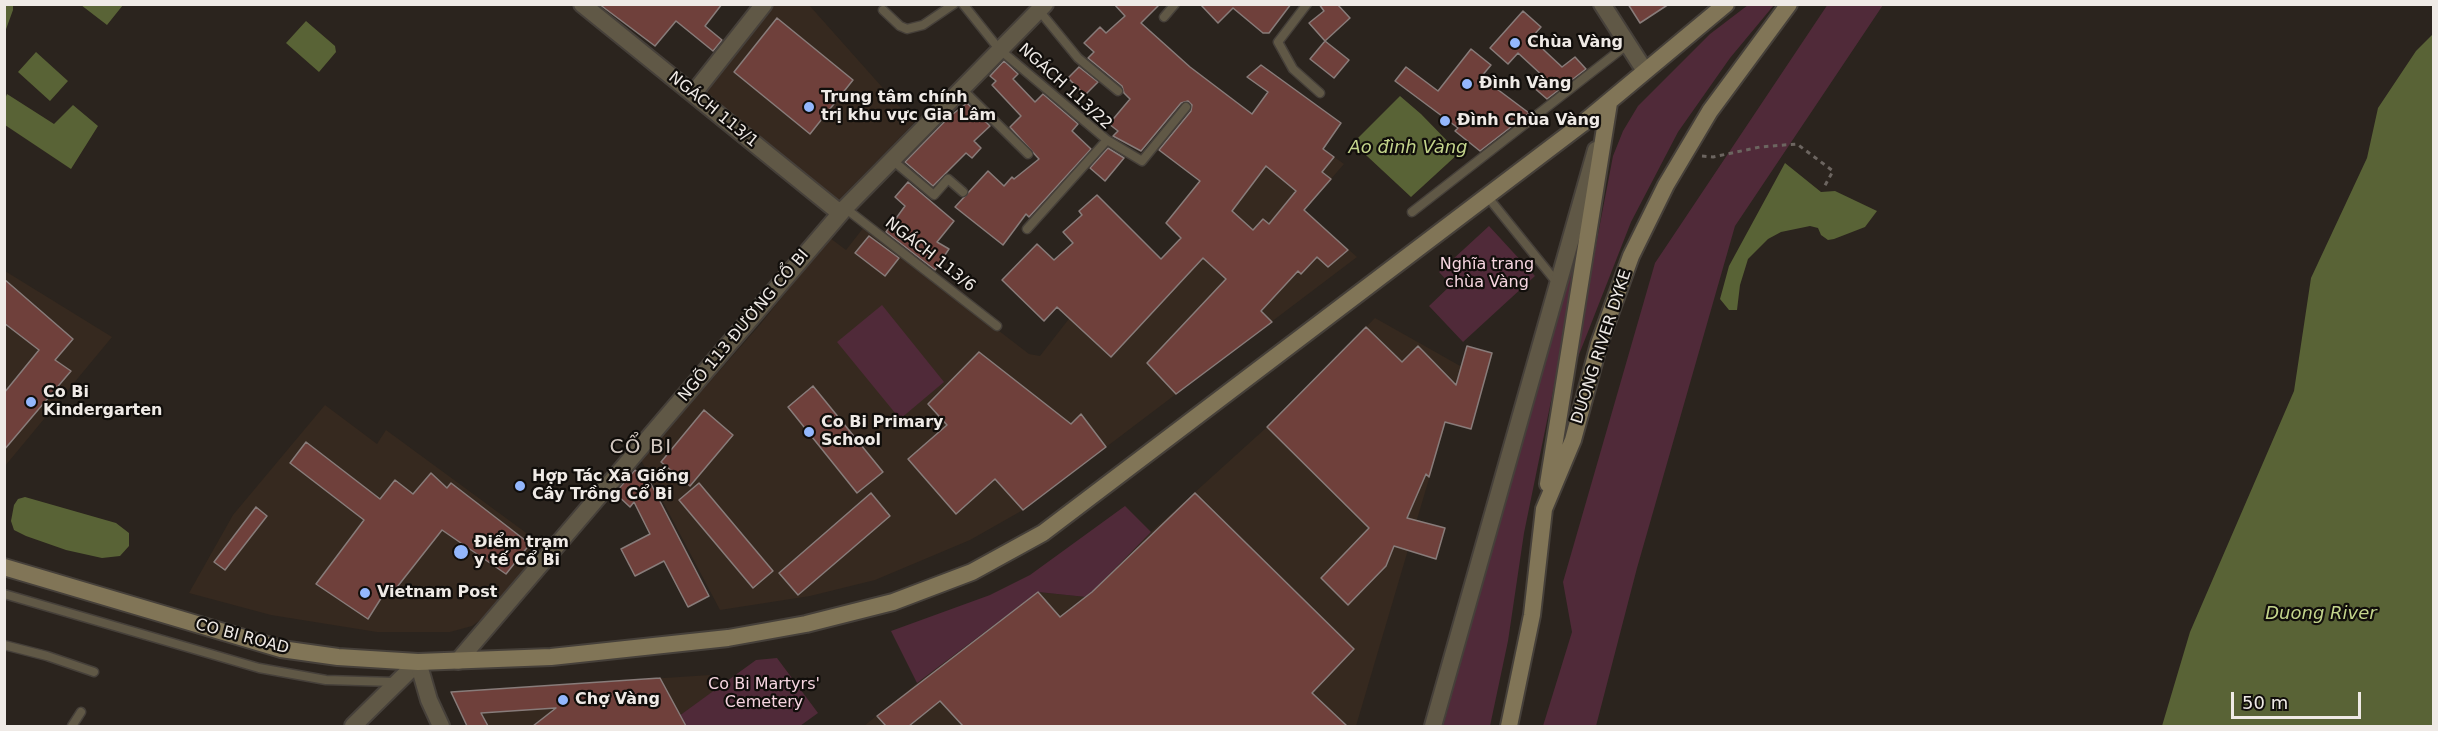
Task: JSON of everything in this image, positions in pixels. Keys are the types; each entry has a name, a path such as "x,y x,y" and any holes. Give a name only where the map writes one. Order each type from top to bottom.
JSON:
{"main road":[{"name":"CO BI ROAD","path":"4,567 280,649 338,657 418,662 561,656 769,632 893,602 972,572 1043,533 1609,103 1710,11 1726,4"},
{"name":"DUONG RIVER DYKE","path":"1509,726 1532,615 1544,509 1573,440 1599,344 1632,256 1666,185 1687,148 1740,68 1789,4"},
{"path":"1544,509 1609,103"}],"street":[{"path":"693,94 764,4"},
{"path":"1602,4 1646,71"},
{"name":"NGÁCH 113/1","path":"585,5 693,94 842,211"},
{"name":"NGÕ 113 ĐƯỜNG CỔ BI","path":"458,662 842,211 1040,7"},
{"path":"1433,726 1609,103"},
{"path":"353,726 418,662 429,700 441,726"}],"lane":[{"path":"883,10 900,26 907,29 923,25 954,4"},
{"name":"NGÁCH 113/22","path":"963,4 999,49 1107,140 1028,229"},
{"path":"1164,17 1175,4"},
{"path":"1307,4 1278,42 1293,69 1320,93"},
{"path":"1040,7 1078,58 1118,91"},
{"path":"1412,212 1628,44"},
{"path":"961,88 1028,154"},
{"path":"1107,140 1142,161 1186,107"},
{"path":"891,159 934,195 948,179 963,192"},
{"path":"1487,196 1558,284"},
{"name":"NGÁCH 113/6","path":"842,211 997,326"},
{"path":"4,594 259,668 326,680 398,682"},
{"path":"4,645 47,656 94,672"},
{"path":"72,726 81,712"}],"path":[{"path":"1687,148 1704,157 1713,157 1760,147 1797,144 1833,171 1823,189"}],"shaded area":[{"name":"Trung tâm chính trị khu vực Gia Lâm","path":"769,5 809,5 914,123 836,203 698,92"},
{"path":"1279,78 1341,123 1323,149 1344,164 1304,210 1357,257 1023,510 970,540 875,580 810,596 720,610 641,460 758,327 830,238 846,250 864,227 1029,354 1040,356 1079,306 1101,324 1181,238 1166,223"},
{"name":"Co Bi Kindergarten","path":"5,271 112,337 5,466"},
{"path":"1375,318 1462,367 1356,726 864,726 1038,592 1086,597 1151,532 1267,427"},
{"path":"325,405 377,444 386,430 544,546 483,618 472,626 450,632 377,632 271,615 189,593 233,515"},
{"name":"Chợ Vàng","path":"710,675 717,689 679,716 686,726 467,726 451,692"}],"green space":[{"path":"1828,4 1883,5 1735,226 1637,568 1596,726 1543,726 1572,632 1563,582 1655,263"},
{"path":"1748,5 1774,5 1730,58 1678,132 1631,222 1571,375 1613,156 1623,131 1638,106 1710,34"},
{"name":"Nghĩa trang chùa Vàng","path":"1489,226 1535,276 1463,342 1429,306 1451,285 1439,272"},
{"path":"1579,235 1585,235 1524,533 1508,641 1490,726 1443,726"},
{"path":"882,305 944,382 900,419 837,342"},
{"path":"1125,506 1151,532 1092,592 1086,597 1038,592 917,683 891,631 990,595 1030,575"},
{"name":"Co Bi Martyrs' Cemetery","path":"777,658 818,713 800,726 686,726 679,716 756,660"}],"water":[{"path":"5,4 13,5 13,10 5,32"},
{"path":"81,5 123,5 107,25"},
{"path":"306,21 335,46 336,52 319,72 286,43"},
{"name":"Duong River","path":"2433,34 2433,726 2162,726 2190,632 2294,391 2311,278 2367,158 2378,108 2416,51"},
{"path":"36,52 68,81 50,101 18,72"},
{"path":"7,94 54,124 73,105 98,126 71,169 5,125"},
{"name":"Ao đình Vàng","path":"1400,96 1459,153 1411,197 1353,143"},
{"path":"1785,163 1821,192 1835,191 1877,211 1865,227 1834,239 1828,240 1821,235 1818,228 1810,226 1781,232 1768,239 1748,259 1740,285 1737,310 1729,310 1720,299 1729,266"},
{"path":"25,497 116,523 129,533 129,546 120,556 102,558 66,550 26,536 14,530 11,521 14,505 18,499"}],"building":[{"path":"599,4 722,4 705,26 722,40 713,51 676,21 655,46"},
{"path":"1114,4 1160,4 1141,23 1190,67 1252,114 1268,92 1247,77 1261,65 1341,123 1323,149 1334,157 1322,172 1331,179 1304,210 1348,250 1328,267 1317,257 1301,274 1298,271 1261,311 1272,322 1176,394 1147,363 1226,279 1203,258 1111,357 1057,307 1044,321 1002,280 1037,244 1054,260 1073,243 1063,232 1082,215 1079,211 1097,195 1161,259 1181,238 1166,223 1200,181 1159,150 1191,111 1192,105 1188,101 1181,103 1141,151 1113,136 1118,131 1109,124 1130,99 1124,93 1122,86 1088,58 1094,52 1084,43 1100,27 1106,33 1125,16","holes":["1266,166 1296,191 1269,224 1263,219 1253,230 1232,211"]},
{"path":"1200,4 1291,4 1269,33 1263,33 1233,8 1218,23"},
{"path":"1319,4 1337,4 1350,18 1325,41 1309,23 1324,11"},
{"path":"1628,4 1669,4 1640,23"},
{"name":"Chùa Vàng","path":"1523,11 1541,27 1531,38 1562,67 1575,57 1586,69 1547,99 1532,86 1544,77 1518,53 1508,64 1490,48"},
{"path":"777,18 853,80 810,134 734,72"},
{"path":"1325,41 1349,60 1334,78 1310,59"},
{"path":"1471,49 1491,65 1481,77 1529,113 1480,151 1455,131 1458,128 1395,81 1406,67 1438,91"},
{"path":"1004,61 1018,74 1013,79 1035,102 1043,94 1078,124 1072,131 1091,149 1029,217 1026,214 1003,245 955,207 988,171 1004,186 1012,177 1014,179 1039,159 1010,127 1021,116 992,85 996,81 990,76"},
{"path":"1079,67 1098,82 1085,95 1068,78"},
{"path":"967,103 990,126 974,141 981,148 972,158 966,153 933,186 905,162 949,117"},
{"path":"1108,148 1124,158 1105,181 1090,168"},
{"path":"908,182 954,221 937,242 949,249 935,270 886,232 905,206 895,197"},
{"path":"869,236 899,258 885,276 855,253"},
{"path":"4,279 73,339 55,360 71,371 4,450 4,393 39,350 4,323"},
{"path":"1366,327 1402,362 1418,346 1456,385 1467,346 1492,353 1471,429 1445,422 1429,477 1426,474 1407,518 1445,528 1436,559 1394,546 1386,566 1348,605 1321,578 1369,528 1267,427"},
{"path":"979,352 1071,424 1081,414 1106,447 1023,510 995,479 956,514 908,459 947,425 928,404"},
{"path":"813,386 883,472 857,493 788,407"},
{"path":"704,410 733,435 690,486 661,462"},
{"path":"306,442 380,499 395,480 413,494 431,473 447,488 451,483 530,544 506,574 442,530 390,596 385,592 368,619 316,584 364,520 290,463"},
{"path":"635,470 651,484 709,596 688,607 664,561 635,576 621,549 650,534 634,502 630,507 615,493"},
{"path":"699,483 773,571 753,588 679,500"},
{"path":"871,493 890,516 798,595 779,573"},
{"path":"1195,493 1354,649 1312,693 1347,726 963,726 940,701 909,726 886,726 877,716 1038,592 1060,617 1092,592"},
{"path":"256,507 267,516 225,570 214,562"},
{"name":"Chợ Vàng","path":"660,678 686,726 533,726 556,708 481,713 488,726 467,726 451,692"}],"place":[{"name":"Chùa Vàng","path":"1515,43"},
{"name":"Đình Vàng","path":"1467,84"},
{"name":"Trung tâm chính trị khu vực Gia Lâm","path":"809,107"},
{"name":"Đình Chùa Vàng","path":"1445,121"},
{"name":"Co Bi Kindergarten","path":"31,402"},
{"name":"Co Bi Primary School","path":"809,432"},
{"name":"Hợp Tác Xã Giống Cây Trồng Cổ Bi","path":"520,486"},
{"name":"Điểm trạm y tế Cổ Bi","path":"461,552"},
{"name":"Vietnam Post","path":"365,593"},
{"name":"Chợ Vàng","path":"563,700"}],"district":[{"name":"CỔ BI","path":"641,448"}]}
